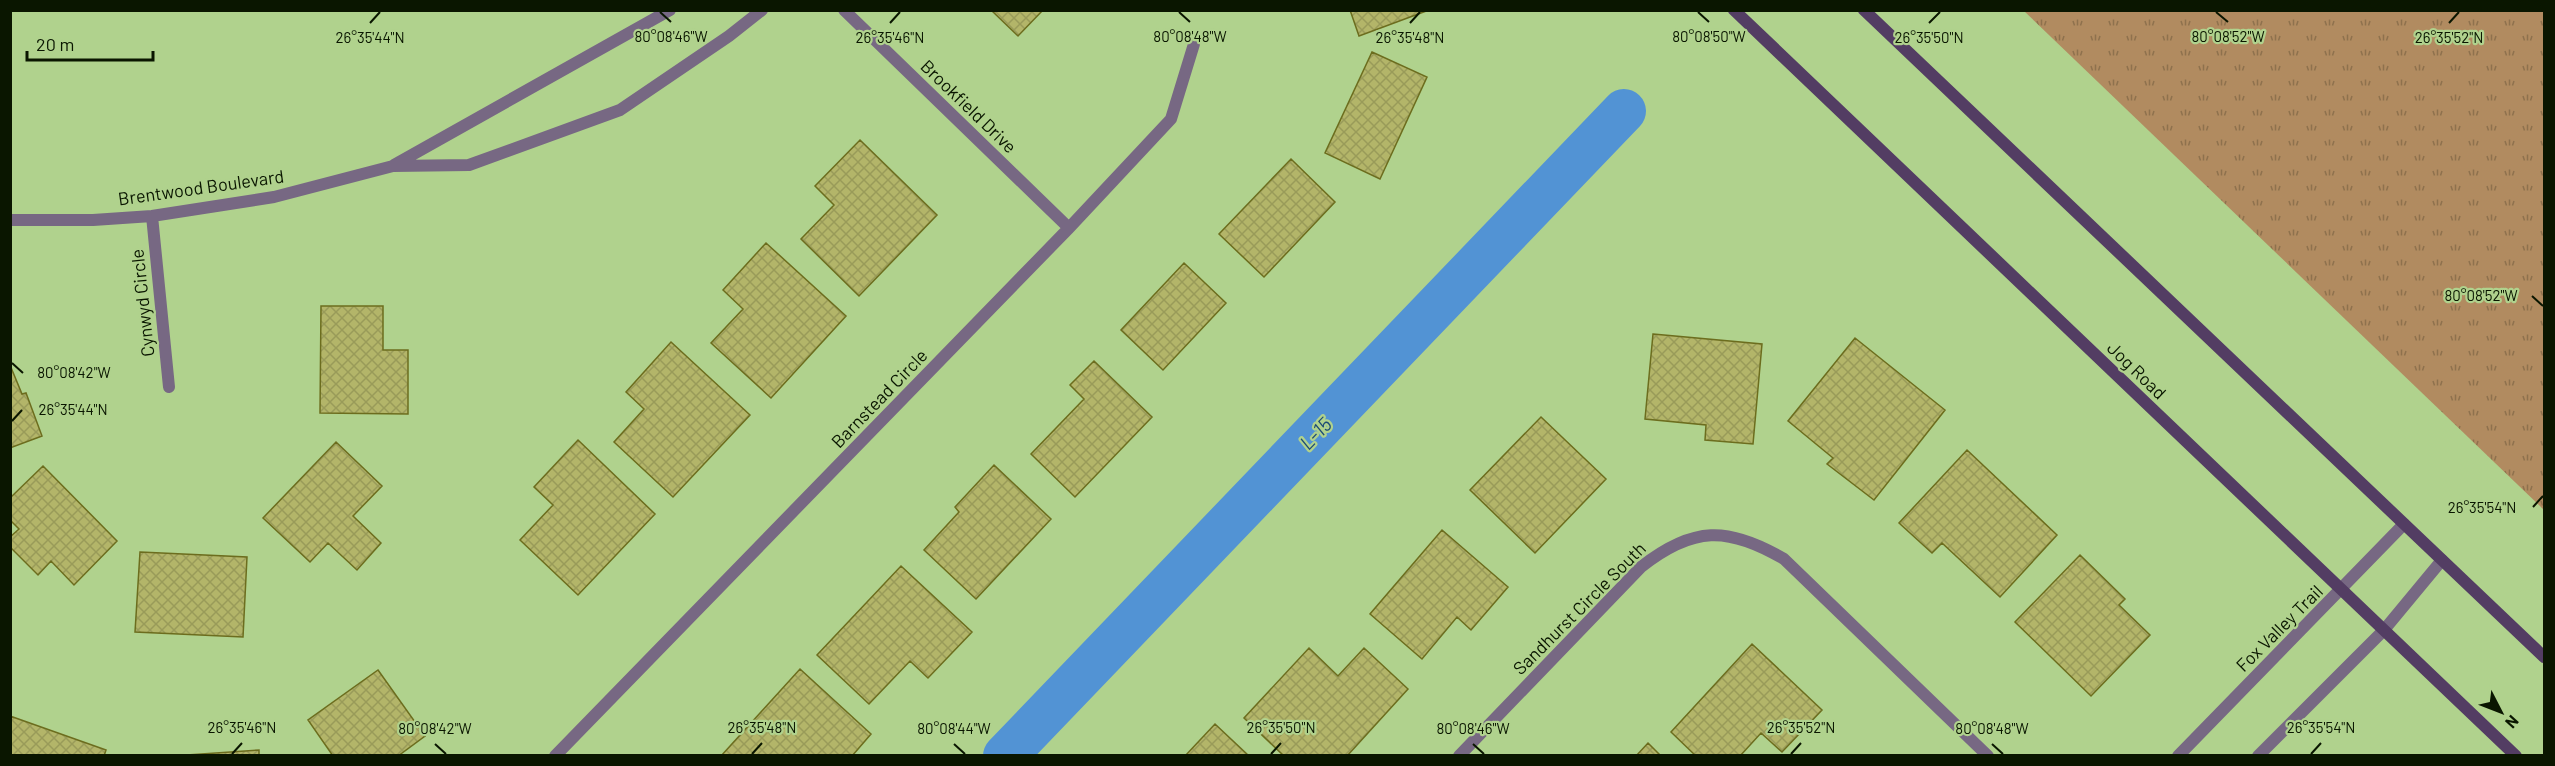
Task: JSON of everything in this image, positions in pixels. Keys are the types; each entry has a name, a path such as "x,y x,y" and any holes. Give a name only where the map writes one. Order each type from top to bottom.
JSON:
{"main road":[{"name":"Jog Road","path":"1734,10 2516,756"},
{"path":"1864,10 2544,657"}],"street":[{"name":"Brentwood Boulevard","path":"393,166 670,10"},
{"name":"Brentwood Boulevard","path":"10,220 93,220 152,216 273,197 393,166 469,165 620,110 729,36 762,10"},
{"name":"Brookfield Drive","path":"844,10 1069,228"},
{"name":"Barnstead Circle","path":"555,756 1069,228 1171,119 1194,44"},
{"name":"Cynwyd Circle","path":"152,216 169,387"},
{"name":"Fox Valley Trail","path":"2178,756 2404,524"},
{"name":"Sandhurst Circle South","path":"1459,756 1641,567 1663,549 1693,537 1725,535 1756,543 1784,559 1988,756"},
{"path":"2258,756 2384,630 2442,560"}],"green space":[{"path":"2024,11 2544,11 2544,510"}],"building":[{"path":"991,10 1043,10 1018,36"},
{"path":"1350,10 1429,10 1359,36"},
{"path":"1372,52 1427,77 1380,179 1325,153"},
{"path":"860,140 937,215 859,296 801,239 834,205 815,186"},
{"path":"1291,159 1335,202 1264,277 1219,234"},
{"path":"766,243 846,316 771,398 711,343 743,309 723,290"},
{"path":"1184,263 1226,303 1163,370 1121,330"},
{"path":"321,306 383,306 383,350 408,350 408,414 320,413"},
{"path":"1653,334 1762,344 1753,444 1705,440 1706,425 1645,419"},
{"path":"1855,338 1945,410 1874,500 1827,464 1833,458 1788,421"},
{"path":"671,342 750,415 673,497 614,442 644,409 626,392"},
{"path":"1094,361 1152,417 1075,497 1031,454 1084,399 1070,385"},
{"path":"10,365 22,394 26,393 42,436 10,448"},
{"path":"1541,417 1606,479 1535,553 1470,490"},
{"path":"578,440 655,514 578,595 520,540 553,505 534,487"},
{"path":"336,442 382,486 353,516 381,543 357,570 328,543 310,562 263,518"},
{"path":"1967,450 2057,535 2000,597 1942,543 1932,553 1899,523"},
{"path":"994,465 1051,519 976,599 924,550 959,512 955,507"},
{"path":"43,466 117,541 74,585 51,561 38,575 10,547 10,537 19,529 10,520 10,498"},
{"path":"1442,530 1508,587 1471,630 1457,617 1422,659 1370,614"},
{"path":"140,552 247,557 243,637 135,632"},
{"path":"2080,555 2125,599 2119,605 2150,635 2091,696 2015,622"},
{"path":"901,566 972,632 928,678 910,661 869,704 817,655"},
{"path":"1752,644 1822,710 1782,752 1761,733 1740,756 1696,756 1671,732"},
{"path":"1309,648 1338,676 1364,648 1408,689 1347,756 1284,756 1244,718"},
{"path":"800,669 871,734 852,756 721,756"},
{"path":"378,670 425,736 398,756 333,756 308,720"},
{"path":"10,716 106,750 104,756 10,756"},
{"path":"1215,724 1249,756 1185,756"},
{"path":"1648,743 1661,756 1636,756"},
{"path":"259,750 259,756 172,756"}],"waterway":[{"name":"L-15","path":"1005,756 1624,111"}]}
